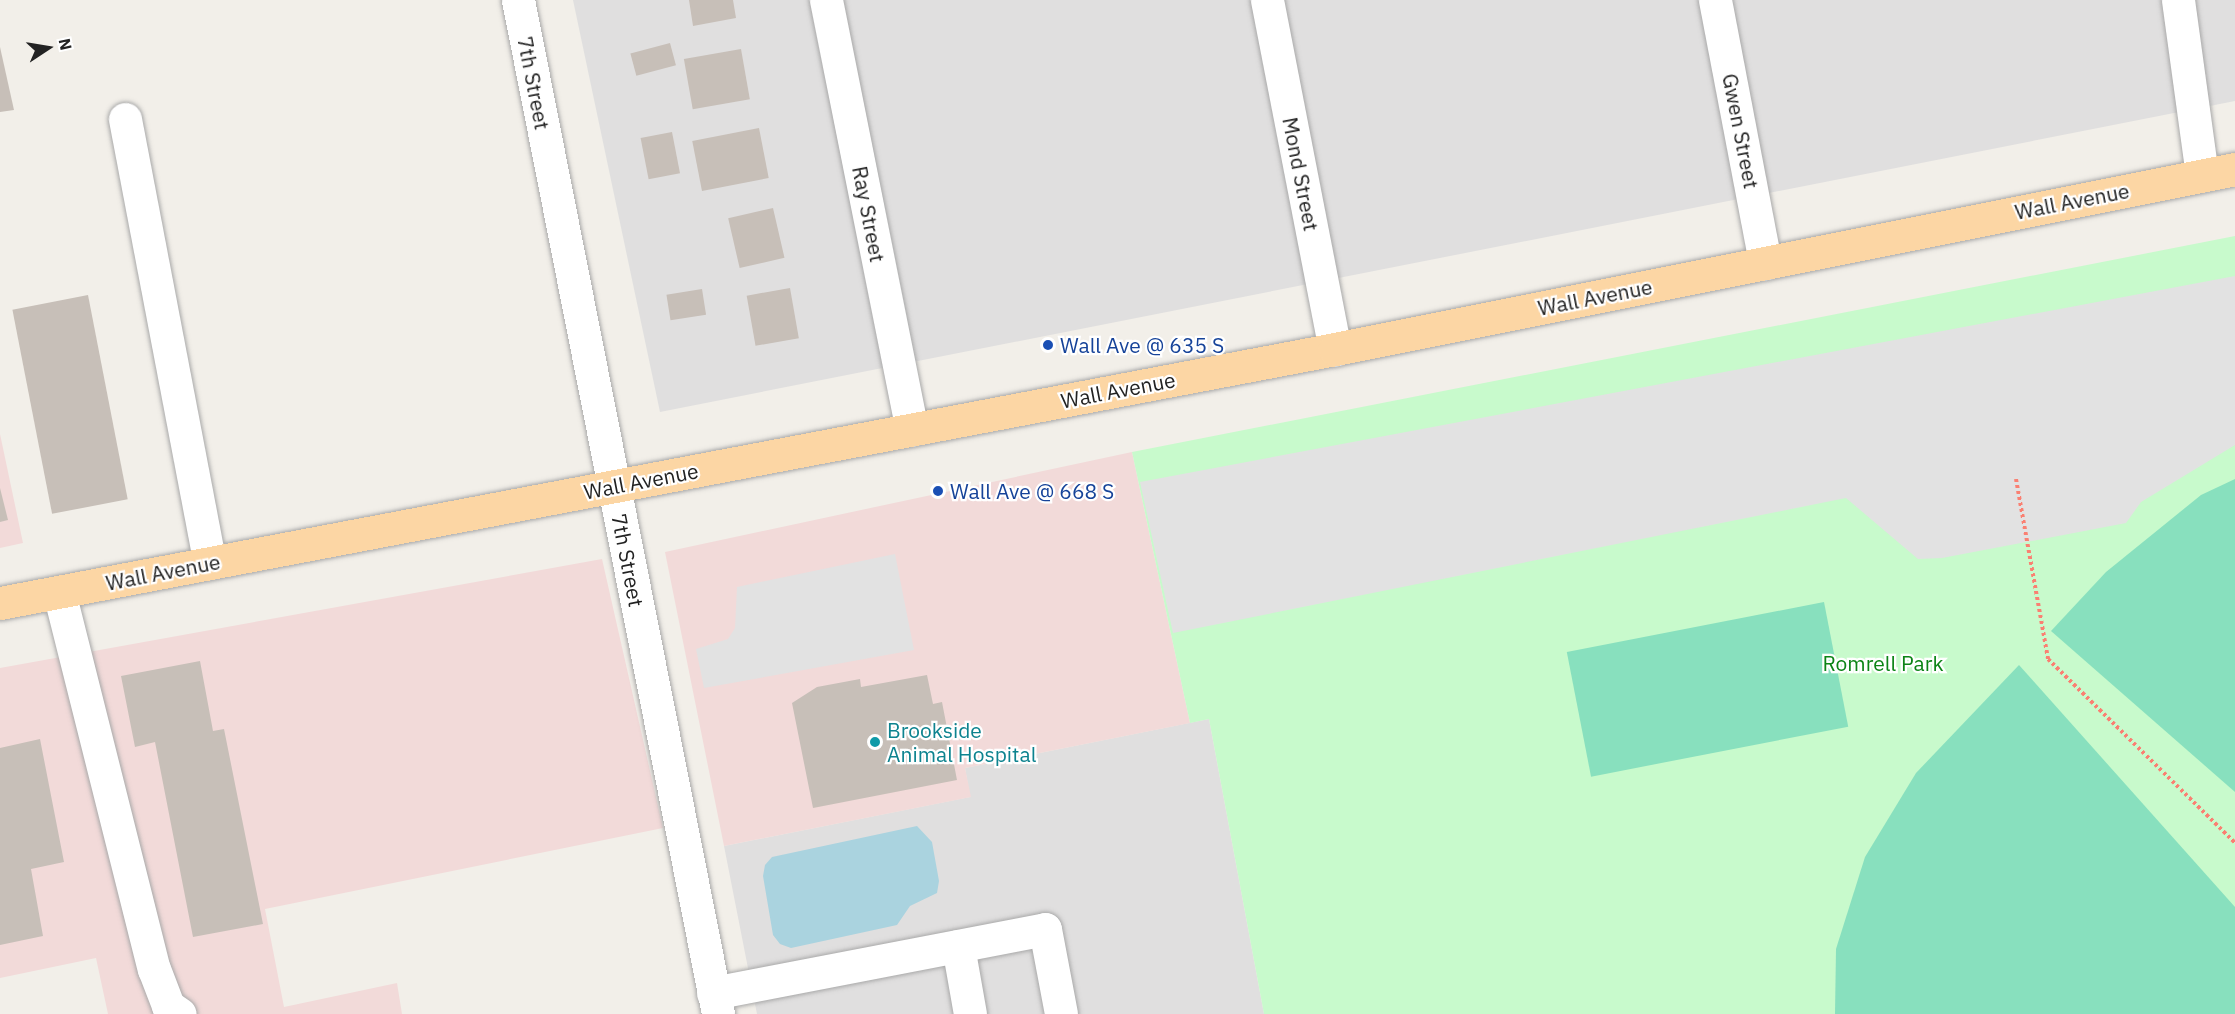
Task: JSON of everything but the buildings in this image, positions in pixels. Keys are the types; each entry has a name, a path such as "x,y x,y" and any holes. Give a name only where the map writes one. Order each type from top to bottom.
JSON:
{"main road":[{"name":"Wall Avenue","path":"0,603 1335,349 2235,169"}],"street":[{"name":"7th Street","path":"518,0 716,1004"},
{"name":"Ray Street","path":"826,0 912,429"},
{"name":"Mond Street","path":"1267,0 1335,349"},
{"name":"Gwen Street","path":"1715,0 1765,263"},
{"path":"2178,0 2202,175"},
{"path":"125,119 210,563"},
{"path":"59,592 154,969 168,1006 180,1014"},
{"path":"716,1004 958,946 1045,929 1061,1014"},
{"path":"958,946 970,1014"}],"path":[{"path":"2016,479 2048,658 2235,843"}],"shaded area":[{"path":"573,0 2235,0 2235,101 660,412"},
{"path":"2235,276 2235,445 2141,502 2126,523 1942,558 1918,559 1846,498 1173,633 1140,482"},
{"path":"0,434 23,543 0,548"},
{"path":"1132,452 1190,723 965,768 971,797 724,846 665,552"},
{"path":"895,554 914,650 704,688 696,649 728,639 735,628 737,587"},
{"path":"602,559 663,828 265,909 284,1007 397,983 402,1014 108,1014 96,958 0,978 0,668"},
{"path":"1209,719 1264,1014 757,1014 724,846 970,797 965,768"}],"green space":[{"name":"Romrell Park","path":"2235,236 2235,1014 1264,1014 1209,719 1190,723 1132,452"},
{"path":"2235,479 2235,792 2051,631 2106,572 2201,495"},
{"path":"1824,602 1848,727 1591,777 1567,652"},
{"path":"2019,665 2235,907 2235,1014 1835,1014 1836,949 1865,857 1916,773"}],"water":[{"path":"917,826 932,842 939,881 937,893 910,906 897,925 791,948 780,944 773,935 763,876 765,865 772,857"}],"place":[{"name":"Wall Ave @ 635 S","path":"1048,345"},
{"name":"Wall Ave @ 668 S","path":"938,491"},
{"name":"Brookside Animal Hospital","path":"875,742"}]}
